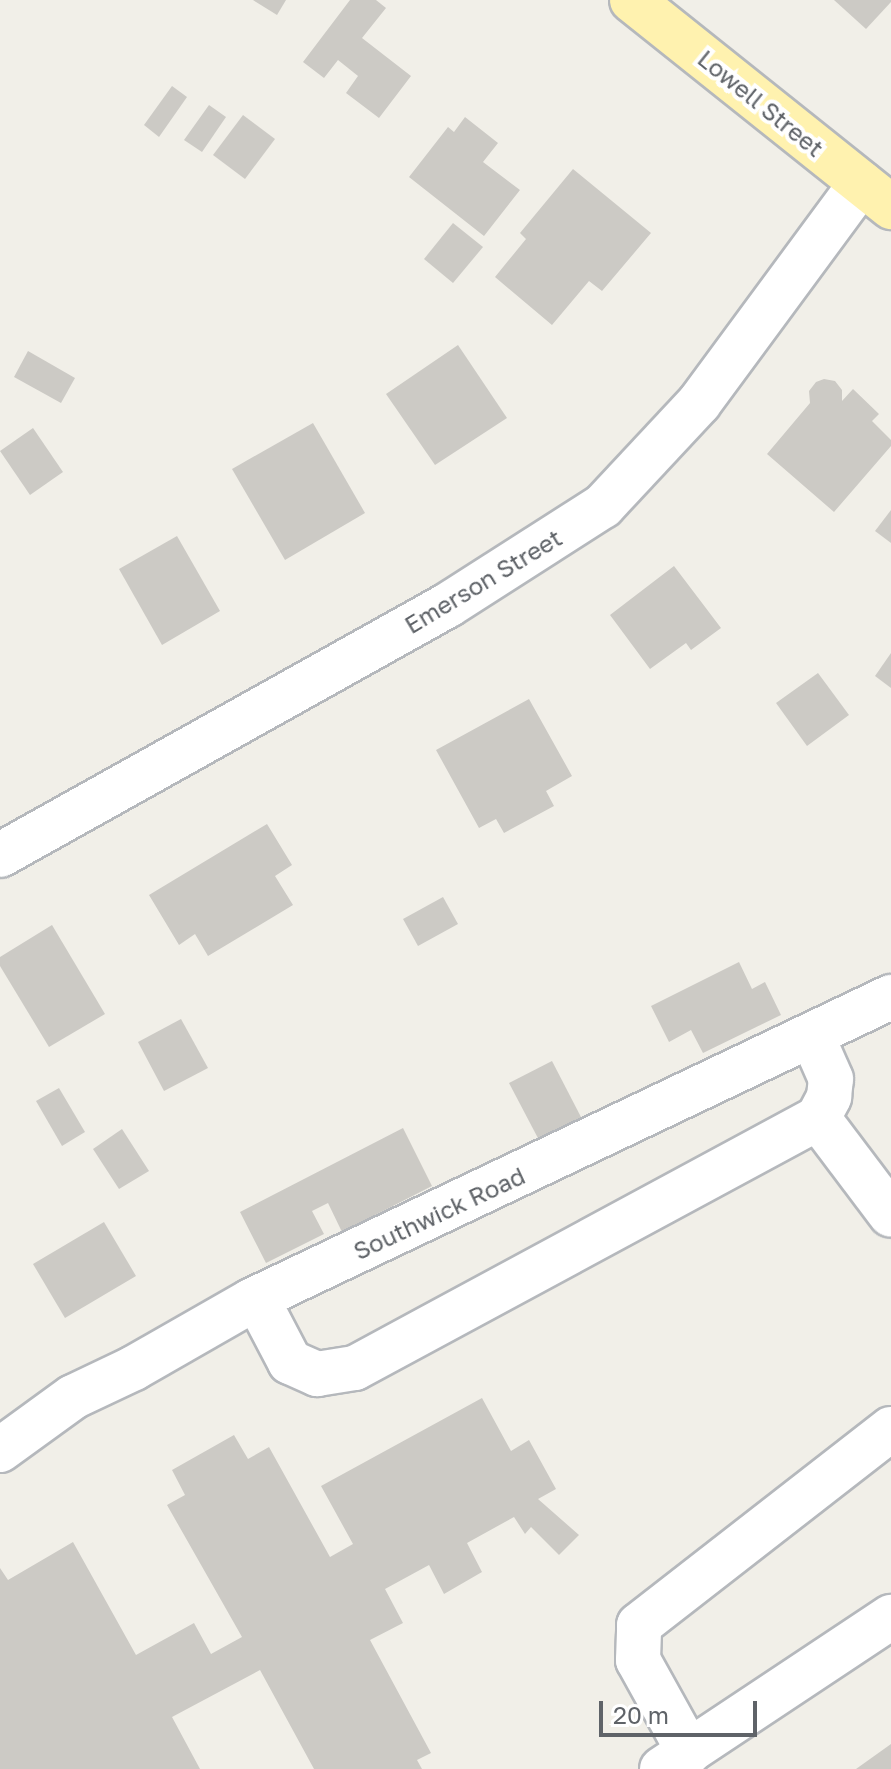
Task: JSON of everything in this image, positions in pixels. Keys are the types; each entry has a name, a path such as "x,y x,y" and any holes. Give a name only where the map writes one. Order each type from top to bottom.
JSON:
{"main road":[{"name":"Lowell Street","path":"632,0 876,195"}],"street":[{"name":"Emerson Street","path":"0,855 448,605 603,506 699,403 876,195"},
{"name":"Southwick Road","path":"0,1450 73,1397 134,1368 257,1299 891,997"},
{"path":"257,1299 290,1362 317,1374 355,1368 818,1118 829,1097 831,1079 812,1036"},
{"path":"818,1118 891,1215"},
{"path":"891,1429 639,1625 638,1660 676,1760 891,1617"}],"building":[{"path":"253,0 286,0 277,15"},
{"path":"350,0 376,0 386,8 362,38 411,76 379,118 346,93 358,76 338,60 324,78 303,62"},
{"path":"834,0 891,0 891,2 866,29"},
{"path":"172,86 187,97 159,137 144,125"},
{"path":"209,105 226,117 202,152 184,140"},
{"path":"243,115 275,139 245,179 213,155"},
{"path":"465,117 498,143 483,162 520,190 484,236 409,177 448,127 454,132"},
{"path":"573,169 651,233 602,291 589,281 552,325 495,277 526,239 520,233"},
{"path":"453,223 483,247 453,283 424,259"},
{"path":"458,345 507,418 435,465 386,394"},
{"path":"28,351 75,378 61,403 14,377"},
{"path":"824,379 835,381 842,390 842,401 853,389 879,414 872,421 891,440 891,446 834,512 767,454 810,403 809,391 816,382"},
{"path":"313,423 365,513 285,560 232,469"},
{"path":"33,428 63,472 30,495 0,451"},
{"path":"891,510 891,543 875,531"},
{"path":"177,536 220,611 162,645 119,569"},
{"path":"674,566 721,628 691,650 686,643 650,669 610,615"},
{"path":"891,653 891,688 875,676"},
{"path":"818,673 849,715 807,746 776,703"},
{"path":"529,699 572,776 546,791 554,806 504,833 496,819 479,828 436,750"},
{"path":"267,824 292,865 275,876 293,905 208,956 195,934 179,945 149,895"},
{"path":"443,897 458,924 418,946 403,919"},
{"path":"52,925 105,1014 49,1047 0,966 0,957"},
{"path":"739,962 752,989 765,982 781,1015 703,1053 691,1030 669,1042 651,1006"},
{"path":"181,1019 208,1068 164,1091 138,1042"},
{"path":"552,1061 582,1119 540,1142 509,1083"},
{"path":"59,1088 85,1132 62,1146 36,1101"},
{"path":"403,1128 432,1186 342,1232 328,1203 312,1211 324,1234 266,1263 240,1212"},
{"path":"122,1129 149,1171 119,1189 93,1149"},
{"path":"104,1222 136,1276 65,1318 33,1264"},
{"path":"482,1398 511,1451 529,1440 556,1489 538,1499 579,1535 559,1555 531,1527 525,1534 514,1517 467,1543 482,1572 444,1594 429,1565 385,1589 403,1623 370,1640 431,1753 417,1760 422,1769 314,1769 260,1670 172,1717 200,1769 0,1769 0,1568 8,1580 73,1542 136,1655 194,1623 211,1654 242,1637 167,1505 185,1495 172,1470 234,1435 248,1459 269,1447 330,1557 353,1544 321,1486"},
{"path":"891,1744 891,1769 856,1769"}]}
